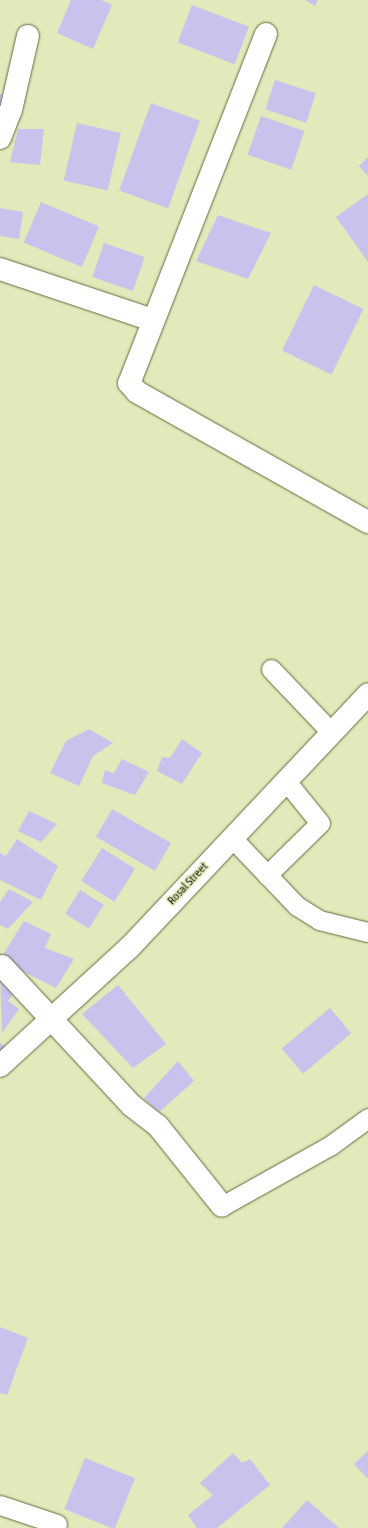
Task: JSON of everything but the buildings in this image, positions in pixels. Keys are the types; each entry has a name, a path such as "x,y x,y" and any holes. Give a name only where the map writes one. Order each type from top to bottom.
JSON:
{"street":[{"path":"266,34 129,376 132,388 368,522"},
{"path":"0,138 11,110 28,36"},
{"path":"0,269 152,320"},
{"name":"Rosal Street","path":"0,1066 54,1019 130,947 368,694"},
{"path":"2,966 54,1019 131,1105 158,1126 222,1206"}],"lane":[{"path":"271,669 331,732"},
{"path":"267,875 320,823 286,781"},
{"path":"232,838 297,906 319,920 368,932"},
{"path":"222,1206 331,1145 368,1118"},
{"path":"0,1505 57,1524"}]}
